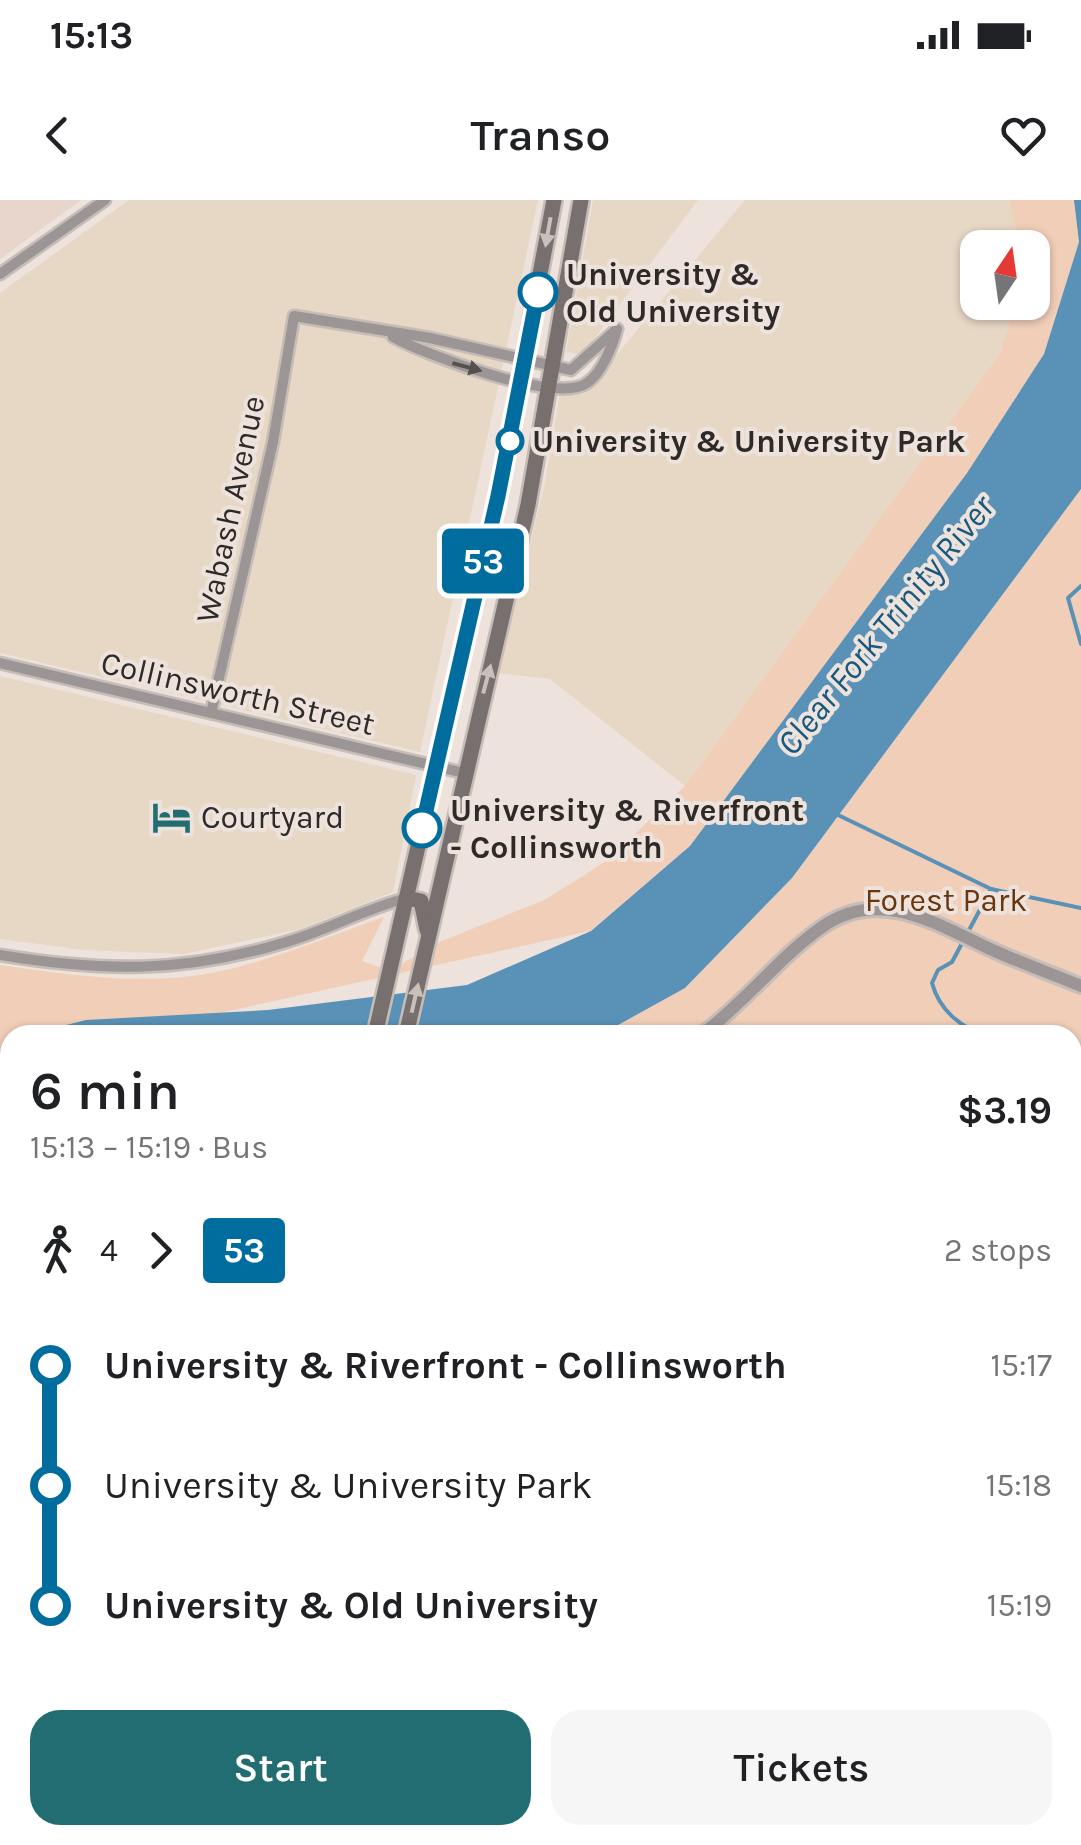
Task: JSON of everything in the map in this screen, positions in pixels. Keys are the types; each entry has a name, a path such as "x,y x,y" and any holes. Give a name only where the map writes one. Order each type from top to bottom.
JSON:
{"main road":[{"path":"377,1025 522,380 554,200"},
{"path":"408,1025 552,387 581,200"},
{"path":"407,898 421,901 428,917 425,955"}],"street":[{"path":"0,274 104,200"},
{"name":"Wabash Avenue","path":"211,712 273,442 294,316 388,334"},
{"path":"617,328 614,343 588,383 552,387 426,355 388,334 576,368 606,334 617,328"},
{"name":"Collinsworth Street","path":"0,663 464,774"},
{"path":"0,955 133,970 207,963 283,944 407,898"},
{"path":"712,1025 835,918 876,909 908,911 1081,986"}],"shaded area":[{"path":"0,200 81,200 0,259"},
{"path":"129,200 538,200 420,752 0,653 0,293"},
{"path":"593,200 698,200 582,355 566,352"},
{"path":"745,200 1009,200 1016,230 960,230 960,320 1011,320 1000,353 685,786 550,679 498,673 545,483 560,393 584,394"},
{"path":"0,676 416,775 393,892 301,929 184,954 84,950 0,939"}],"green space":[{"path":"1009,200 1074,200 1079,242 1044,354 967,473 690,846 590,931 166,1025 0,1025 0,965 115,978 184,977 260,961 384,917 362,961 390,971 437,943 544,900 610,858 685,786 1000,353 1011,320 1050,320 1050,230 1016,230"},
{"name":"Forest Park","path":"1081,489 1081,1025 618,1025 685,988 792,878"}],"water":[{"name":"Clear Fork Trinity River","path":"1074,200 1081,200 1081,489 792,878 685,988 618,1025 66,1025 86,1020 268,1010 467,985 591,931 690,846 967,473 1044,354 1079,242"}],"waterway":[{"path":"1081,586 1068,598 1081,644"},
{"path":"836,814 991,889 952,962 938,970 932,983 940,1001 964,1025"},
{"path":"991,889 1081,908"}],"bus line":[{"name":"53","path":"422,828 498,496 538,292"}],"place":[{"name":"University & Old University","path":"538,292"},
{"name":"University & University Park","path":"510,441"},
{"name":"Courtyard","path":"171,817"},
{"name":"University & Riverfront - Collinsworth","path":"422,828"}]}
